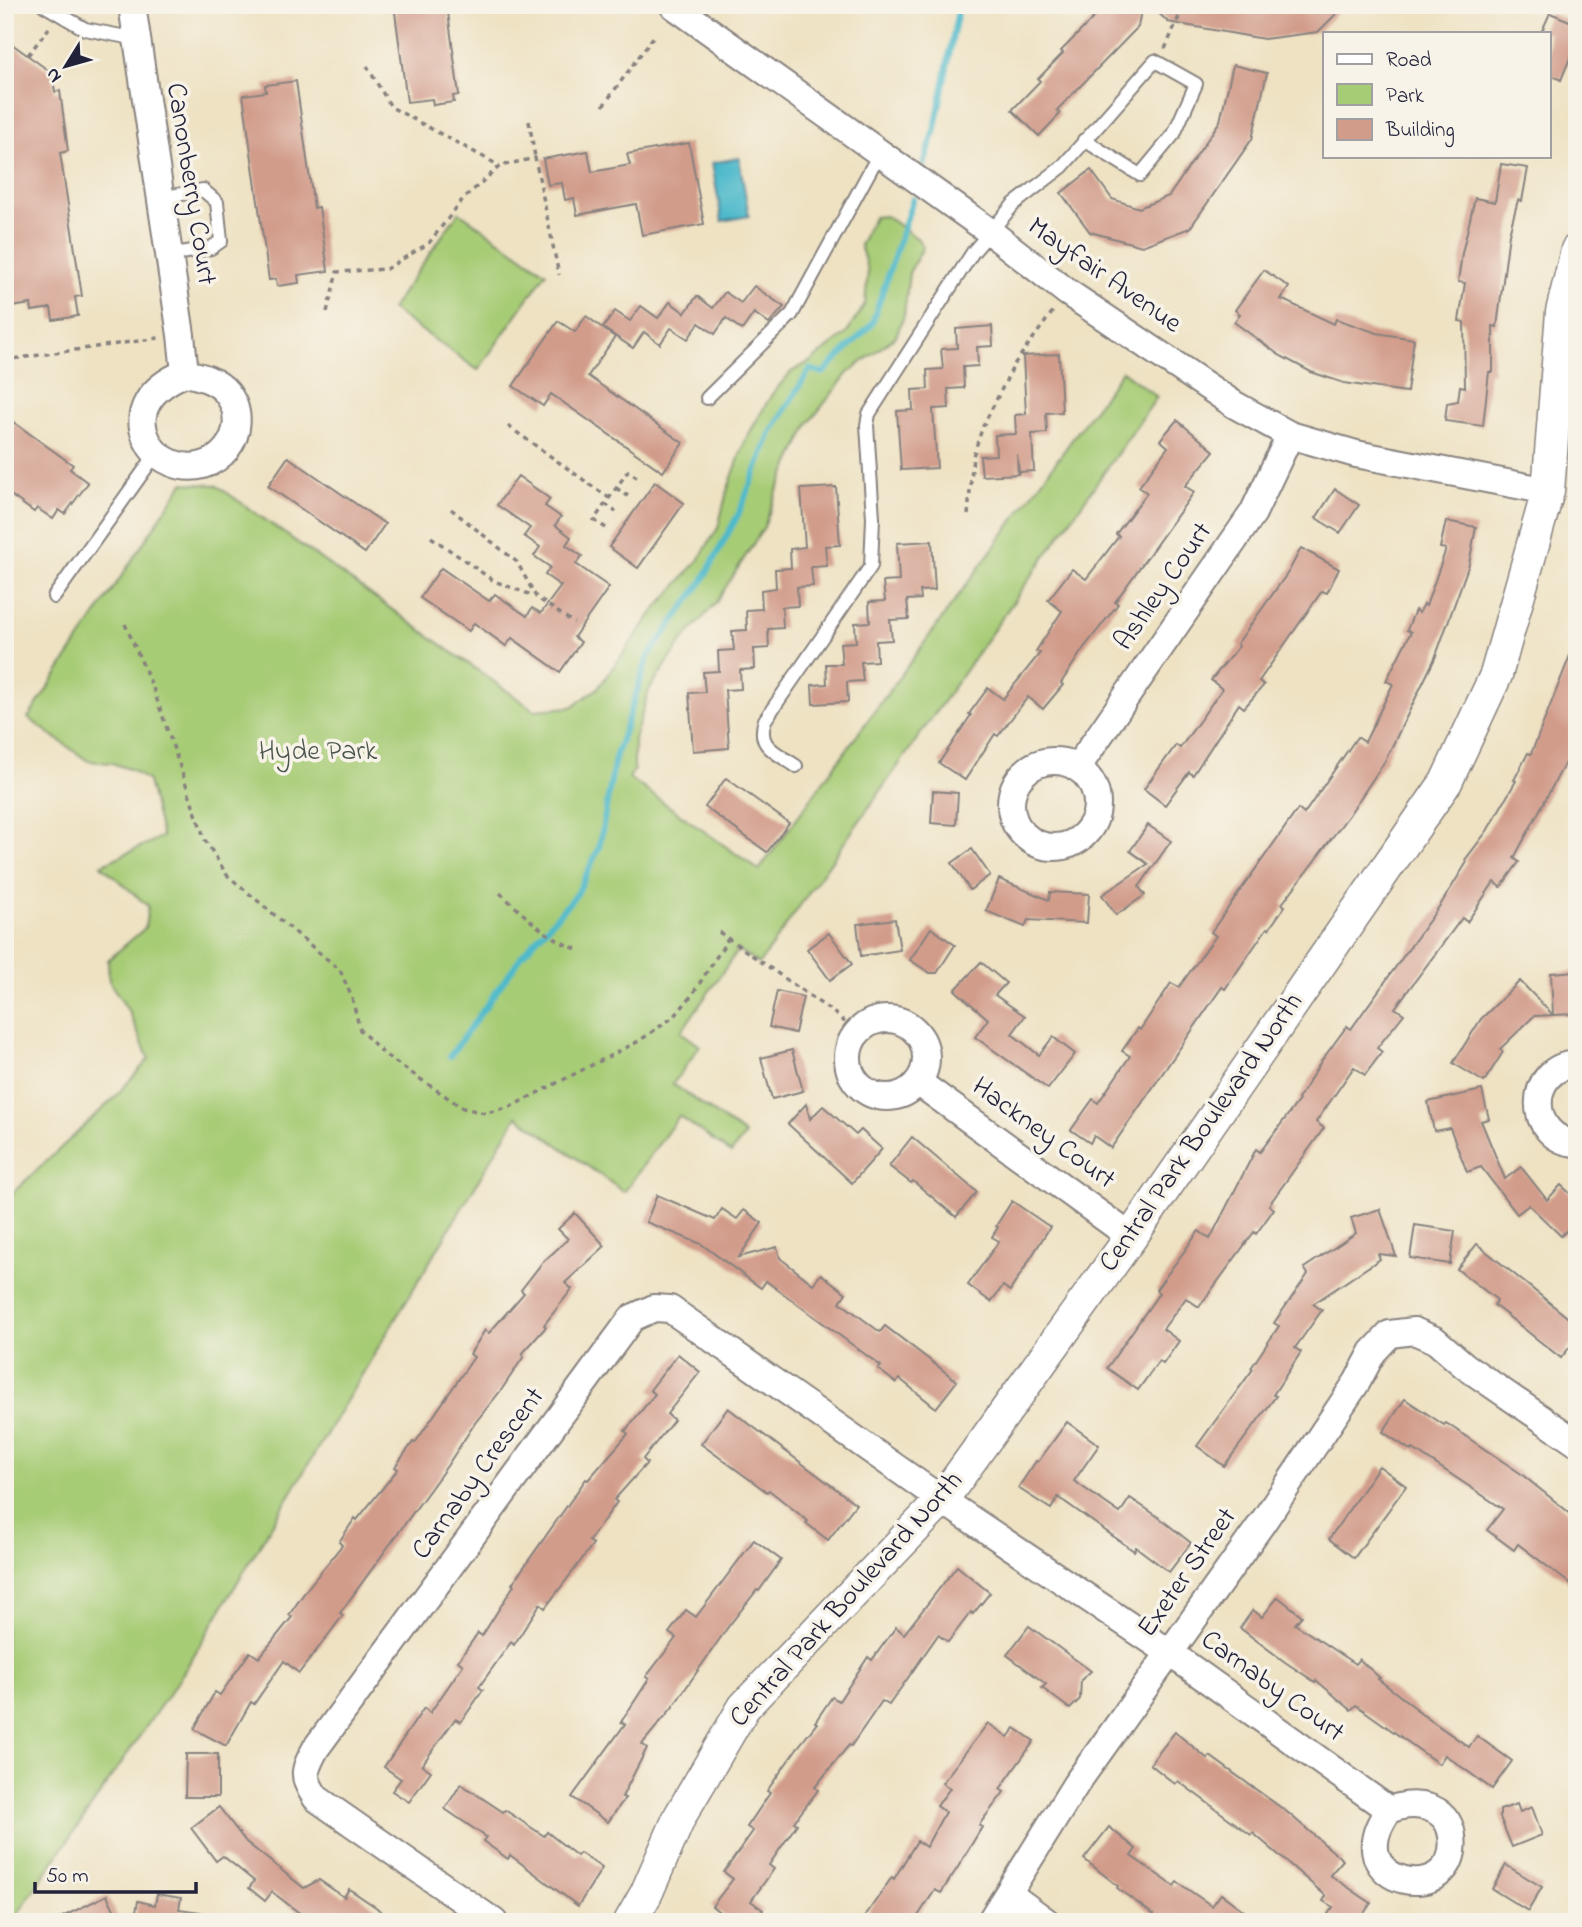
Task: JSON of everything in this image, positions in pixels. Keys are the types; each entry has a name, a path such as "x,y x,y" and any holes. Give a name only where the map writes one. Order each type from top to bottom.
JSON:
{"street":[{"name":"Canonberry Court","path":"132,5 185,373"},
{"name":"Mayfair Avenue","path":"673,5 989,231 1067,292 1235,405 1290,435 1356,454 1548,491"},
{"name":"Central Park Boulevard North","path":"629,1922 646,1894 680,1816 744,1707 942,1500 1131,1237 1446,782 1496,675 1548,491 1577,250"},
{"path":"185,373 204,377 227,392 234,407 237,428 229,447 221,456 200,467 184,468 161,459 145,434 143,417 147,401 157,388 185,373"},
{"name":"Ashley Court","path":"1077,768 1253,513 1290,435"},
{"path":"891,1018 910,1026 920,1035 925,1046 925,1070 918,1082 905,1093 888,1097 874,1095 862,1088 849,1069 847,1056 855,1034 877,1019 891,1018"},
{"path":"1577,1064 1559,1068 1549,1076 1538,1098 1539,1111 1550,1132 1561,1140 1577,1143"},
{"name":"Hackney Court","path":"918,1082 1131,1237"},
{"name":"Carnaby Crescent","path":"494,1922 316,1798 306,1783 305,1769 316,1748 632,1318 654,1308 670,1309 942,1500"},
{"name":"Exeter Street","path":"990,1922 1076,1784 1263,1522 1357,1381 1373,1352 1390,1334 1414,1331 1435,1340 1465,1366 1577,1443"},
{"name":"Carnaby Court","path":"942,1500 1170,1653 1389,1810"},
{"path":"1009,1894 1047,1922"}],"lane":[{"path":"44,5 85,29 137,39"},
{"path":"796,766 764,743 761,732 765,720 871,566 873,518 867,425 869,414 972,252 989,231 1014,204 1062,167 1084,141 1155,61 1196,84 1174,134 1140,175 1084,141"},
{"path":"707,398 792,314 879,154"},
{"path":"161,198 203,190 217,202 221,241 211,248 169,255"},
{"path":"54,597 156,454"}],"path":[{"path":"1159,64 1184,5"},
{"path":"28,55 58,15"},
{"path":"603,106 654,36"},
{"path":"367,66 391,107 500,166"},
{"path":"529,121 559,275"},
{"path":"327,312 337,272 386,269 429,243 463,199 500,166 535,158"},
{"path":"968,515 972,456 983,426 1015,363 1067,292"},
{"path":"5,360 181,335"},
{"path":"508,426 610,498"},
{"path":"606,528 594,520 628,471 638,478"},
{"path":"616,488 628,496"},
{"path":"605,504 616,512"},
{"path":"451,509 517,562 536,597"},
{"path":"432,537 494,581 536,597 574,623"},
{"path":"125,624 153,688 205,840 227,875 340,971 352,998 360,1030 385,1055 463,1108 485,1114 508,1108 639,1041 675,1016 728,939"},
{"path":"500,893 549,936 565,946 581,950"},
{"path":"719,932 841,1018 855,1034"}],"green space":[{"path":"459,212 546,273 478,370 391,309"},
{"name":"Hyde Park","path":"886,216 918,239 923,247 909,273 904,316 896,336 848,373 809,423 777,491 764,527 715,604 683,640 649,690 634,740 634,770 629,778 759,870 1122,371 1157,397 759,964 738,950 681,1032 700,1046 673,1084 745,1135 731,1153 679,1116 624,1192 517,1116 185,1670 12,1922 5,1922 5,1200 113,1099 149,1059 129,1012 109,981 108,960 145,928 148,906 101,865 162,837 148,781 132,770 112,763 88,761 28,718 183,483 216,485 534,710 572,707 598,688 655,610 697,562 718,528 727,491 746,439 772,394 791,372 811,361 846,334 865,304 868,271 860,245 874,217"}],"water":[{"path":"739,158 749,216 722,221 712,163"}],"building":[{"path":"394,5 447,5 459,95 453,96 454,102 433,105 432,99 407,102"},
{"path":"1106,5 1142,5 1138,27 1057,110 1060,114 1039,136 1012,110 1040,81 1038,79 1063,53 1061,51"},
{"path":"1150,5 1345,5 1318,32 1264,39 1168,22"},
{"path":"1550,13 1577,24 1577,41 1561,80 1550,74 1550,32 1541,32"},
{"path":"5,39 52,73 55,92 60,91 68,151 60,153 82,296 75,297 78,316 53,320 51,308 32,311 31,304 5,308 5,251 11,250 5,213 5,151 8,150 5,132 9,131 5,104"},
{"path":"1233,65 1267,73 1252,139 1190,228 1142,246 1090,232 1061,193 1091,170 1112,199 1139,208 1169,196 1220,121"},
{"path":"296,81 314,208 319,207 328,271 298,275 299,283 277,286 276,279 269,280 243,95 266,92 265,85"},
{"path":"689,143 704,224 642,235 636,204 577,215 574,198 565,200 562,183 548,185 543,159 588,151 592,172 630,165 627,154"},
{"path":"1501,164 1528,168 1522,201 1518,200 1509,234 1497,327 1493,326 1493,372 1489,372 1483,426 1445,421 1447,403 1458,401 1460,386 1465,387 1464,322 1459,321 1465,283 1458,282 1462,253 1475,198 1495,202"},
{"path":"1264,270 1289,287 1281,299 1334,324 1336,319 1377,333 1414,339 1407,392 1344,383 1311,372 1279,355 1234,322 1240,314 1235,310"},
{"path":"754,286 784,307 769,324 754,313 742,330 726,318 715,334 699,323 688,339 671,328 660,344 644,332 633,348 603,328 615,311 630,321 641,306 658,318 670,302 685,313 697,296 713,308 725,292 741,303"},
{"path":"586,316 615,337 588,376 683,443 663,472 551,394 543,406 513,386 558,321 575,332"},
{"path":"992,326 993,346 977,347 978,366 963,367 964,388 948,389 949,408 933,409 937,468 901,470 897,411 913,410 912,390 928,389 927,370 943,369 941,349 957,348 956,329"},
{"path":"1059,354 1062,412 1046,413 1047,433 1032,434 1034,471 1019,472 1017,454 1018,474 982,476 980,456 996,455 995,435 1016,434 1015,415 1026,414 1023,356"},
{"path":"5,416 73,465 70,469 88,483 65,514 59,510 53,519 37,508 34,512 5,491"},
{"path":"1177,420 1214,451 1185,486 1194,492 1115,602 1118,604 1083,649 1061,683 1063,685 1043,709 1028,697 998,736 995,734 965,780 939,763 988,688 1003,699 1040,653 1036,651 1062,611 1048,600 1072,569 1086,579 1119,536 1116,534 1147,493 1139,487 1168,447 1160,440"},
{"path":"288,457 385,524 365,553 268,486"},
{"path":"518,476 550,499 545,506 561,517 555,525 571,537 566,545 582,556 576,564 609,587 574,637 581,642 560,672 512,638 506,646 474,623 469,631 420,598 441,568 489,601 495,594 527,616 532,608 541,613 561,586 545,575 550,567 534,556 540,547 524,536 530,528 497,505"},
{"path":"655,482 684,503 638,568 609,547"},
{"path":"836,487 840,545 825,546 827,566 811,567 813,586 797,587 798,606 782,607 783,628 768,629 769,648 754,649 755,669 740,670 741,689 725,690 729,748 693,751 689,693 705,692 703,672 719,671 718,651 734,650 732,631 747,630 746,610 762,609 761,590 776,588 775,569 791,568 790,549 805,547 801,489"},
{"path":"1335,489 1359,505 1340,533 1316,518"},
{"path":"1446,521 1476,527 1469,564 1435,658 1385,761 1349,815 1282,904 1285,906 1269,929 1267,928 1225,989 1222,987 1111,1148 1094,1136 1090,1143 1071,1130 1093,1099 1098,1103 1130,1056 1122,1051 1138,1028 1140,1030 1171,983 1179,987 1216,936 1211,932 1298,809 1304,814 1357,737 1365,742 1393,684 1386,681 1411,632 1407,630 1415,610 1419,613 1424,604 1426,606 1446,549 1440,548"},
{"path":"932,541 935,590 920,591 921,599 907,600 909,619 890,620 892,640 876,641 877,661 861,662 863,681 847,682 848,702 813,704 812,685 827,684 826,664 842,664 840,643 856,642 855,623 870,622 869,602 885,601 883,582 899,581 897,543"},
{"path":"1301,548 1339,569 1327,593 1322,591 1259,681 1264,685 1244,708 1239,704 1193,775 1189,772 1165,805 1144,789 1176,745 1180,748 1222,689 1211,680 1239,646 1237,644 1289,571"},
{"path":"1575,643 1577,747 1570,763 1566,761 1514,858 1519,862 1501,887 1494,882 1467,922 1462,918 1395,1008 1404,1014 1377,1048 1382,1052 1365,1075 1354,1067 1316,1122 1324,1128 1269,1205 1274,1209 1256,1234 1254,1232 1199,1307 1186,1298 1163,1329 1179,1341 1163,1364 1159,1361 1138,1390 1107,1368 1159,1293 1156,1290 1199,1231 1210,1239 1256,1149 1260,1152 1299,1100 1322,1060 1347,1026 1351,1029 1441,904 1467,862 1465,860 1487,831 1516,781 1514,780 1528,753 1531,754"},
{"path":"726,778 789,823 767,852 705,807"},
{"path":"933,791 958,793 956,825 931,823"},
{"path":"1148,825 1171,841 1139,887 1145,895 1116,915 1102,895 1148,864 1130,851"},
{"path":"972,849 990,875 970,890 952,863"},
{"path":"999,879 1049,900 1050,892 1089,894 1087,923 1028,920 1025,927 986,911"},
{"path":"895,919 900,950 861,956 857,924"},
{"path":"931,928 955,945 937,973 930,973 910,960"},
{"path":"829,933 852,964 830,980 807,949"},
{"path":"981,962 1006,983 995,995 1025,1016 1012,1034 1039,1055 1053,1037 1075,1054 1048,1089 975,1037 988,1019 955,990"},
{"path":"1577,971 1577,1014 1553,1015 1551,973"},
{"path":"1520,981 1553,1015 1534,1016 1500,1049 1503,1052 1484,1082 1453,1063 1481,1019"},
{"path":"777,991 803,997 795,1033 769,1027"},
{"path":"792,1050 803,1091 772,1099 761,1058"},
{"path":"1482,1090 1489,1119 1481,1121 1505,1179 1521,1167 1547,1200 1561,1185 1577,1200 1577,1220 1561,1236 1529,1205 1517,1214 1481,1167 1467,1172 1450,1128 1434,1131 1428,1102"},
{"path":"806,1104 810,1119 823,1106 856,1135 861,1130 882,1149 852,1183 788,1124"},
{"path":"912,1137 977,1192 956,1217 913,1181 911,1183 889,1166"},
{"path":"657,1195 715,1220 722,1209 737,1219 744,1210 762,1223 739,1257 777,1247 780,1258 813,1284 821,1274 846,1293 840,1302 880,1332 885,1326 957,1381 936,1408 900,1379 896,1383 878,1369 881,1366 766,1281 761,1288 701,1244 646,1222"},
{"path":"1012,1201 1050,1227 1010,1291 1003,1286 991,1302 968,1285 999,1241 992,1237"},
{"path":"1380,1209 1396,1256 1378,1254 1380,1259 1313,1304 1322,1310 1295,1348 1301,1352 1273,1395 1276,1396 1224,1466 1197,1446 1253,1369 1251,1368 1279,1326 1274,1323 1308,1274 1304,1268 1356,1233 1351,1218"},
{"path":"575,1213 605,1246 565,1283 572,1289 544,1325 546,1327 522,1354 524,1356 502,1389 340,1613 343,1615 329,1634 299,1673 284,1661 254,1704 251,1702 226,1746 194,1729 215,1692 220,1695 250,1652 259,1658 292,1617 289,1615 342,1545 339,1542 355,1518 357,1520 398,1469 395,1467 413,1442 415,1443 474,1357 470,1354 485,1330 489,1333 524,1293 521,1290 542,1263 568,1239 558,1229"},
{"path":"1415,1225 1455,1231 1450,1264 1410,1258"},
{"path":"1477,1244 1577,1325 1577,1338 1561,1358 1494,1305 1497,1300 1457,1269"},
{"path":"678,1354 700,1372 667,1414 674,1420 643,1459 647,1463 614,1500 617,1502 589,1541 593,1544 577,1566 545,1608 540,1604 514,1645 511,1642 479,1687 483,1690 461,1722 455,1719 422,1765 431,1771 409,1802 392,1791 401,1779 384,1767 424,1708 430,1713 463,1665 458,1661 478,1633 482,1636 514,1585 512,1584 586,1479 588,1480 628,1434 625,1431 655,1394 650,1390"},
{"path":"1405,1399 1520,1473 1577,1519 1577,1589 1518,1544 1514,1550 1487,1530 1503,1509 1383,1432"},
{"path":"728,1408 856,1504 828,1540 769,1490 767,1492 701,1444"},
{"path":"1067,1422 1099,1445 1074,1481 1120,1513 1130,1498 1191,1543 1169,1572 1136,1547 1134,1551 1058,1497 1051,1509 1018,1488"},
{"path":"1379,1466 1406,1486 1354,1558 1329,1539"},
{"path":"754,1540 781,1560 728,1627 672,1708 642,1744 647,1748 622,1797 625,1798 608,1822 572,1797 625,1724 621,1722 649,1679 646,1677 676,1638 669,1633 686,1610 696,1617"},
{"path":"957,1566 990,1593 948,1642 938,1635 889,1705 882,1701 851,1746 849,1745 815,1787 818,1790 794,1822 797,1824 769,1865 774,1869 751,1901 763,1910 754,1922 732,1922 712,1906 733,1879 724,1872 753,1831 747,1827 770,1793 767,1791 817,1723 815,1722 832,1697 839,1701 868,1657 872,1660 896,1627 904,1634"},
{"path":"1278,1597 1302,1616 1295,1624 1355,1664 1359,1659 1380,1678 1378,1679 1416,1710 1469,1747 1477,1736 1512,1761 1492,1789 1445,1755 1439,1764 1356,1705 1351,1710 1316,1680 1315,1682 1285,1662 1240,1628 1253,1610 1262,1617"},
{"path":"1029,1626 1091,1671 1081,1680 1080,1699 1070,1709 1042,1688 1046,1684 1007,1655"},
{"path":"988,1723 1008,1737 1015,1728 1034,1741 1000,1789 1004,1792 979,1825 982,1827 958,1867 941,1893 935,1890 914,1922 861,1922 892,1877 894,1879 917,1841 926,1847 945,1812 937,1806 950,1788 942,1783"},
{"path":"1175,1732 1208,1759 1210,1756 1287,1812 1343,1860 1330,1875 1371,1903 1358,1922 1340,1922 1328,1914 1333,1907 1323,1901 1326,1896 1253,1833 1251,1835 1178,1781 1175,1784 1150,1764"},
{"path":"186,1754 218,1754 218,1797 185,1797"},
{"path":"461,1784 544,1836 547,1832 577,1856 580,1853 602,1868 578,1906 510,1855 508,1859 483,1841 486,1837 445,1809"},
{"path":"1517,1804 1520,1812 1532,1807 1542,1835 1512,1847 1500,1817 1500,1810"},
{"path":"219,1807 246,1842 304,1888 319,1880 344,1897 349,1889 377,1908 391,1922 311,1922 272,1892 265,1901 249,1888 254,1881 223,1856 216,1861 191,1828"},
{"path":"1109,1827 1136,1849 1131,1856 1174,1886 1177,1882 1212,1906 1221,1894 1259,1922 1149,1922 1154,1915 1084,1859"},
{"path":"1506,1865 1542,1887 1528,1911 1492,1889"},
{"path":"157,1894 181,1898 179,1909 201,1912 201,1922 134,1922 138,1901 155,1905"},
{"path":"107,1895 120,1922 52,1922"}],"waterway":[{"path":"924,164 934,133 959,5"},
{"path":"450,1056 523,954 577,894 599,848 615,758 648,657 702,582 738,515 771,433 810,369 823,373 872,324 913,199"}]}
